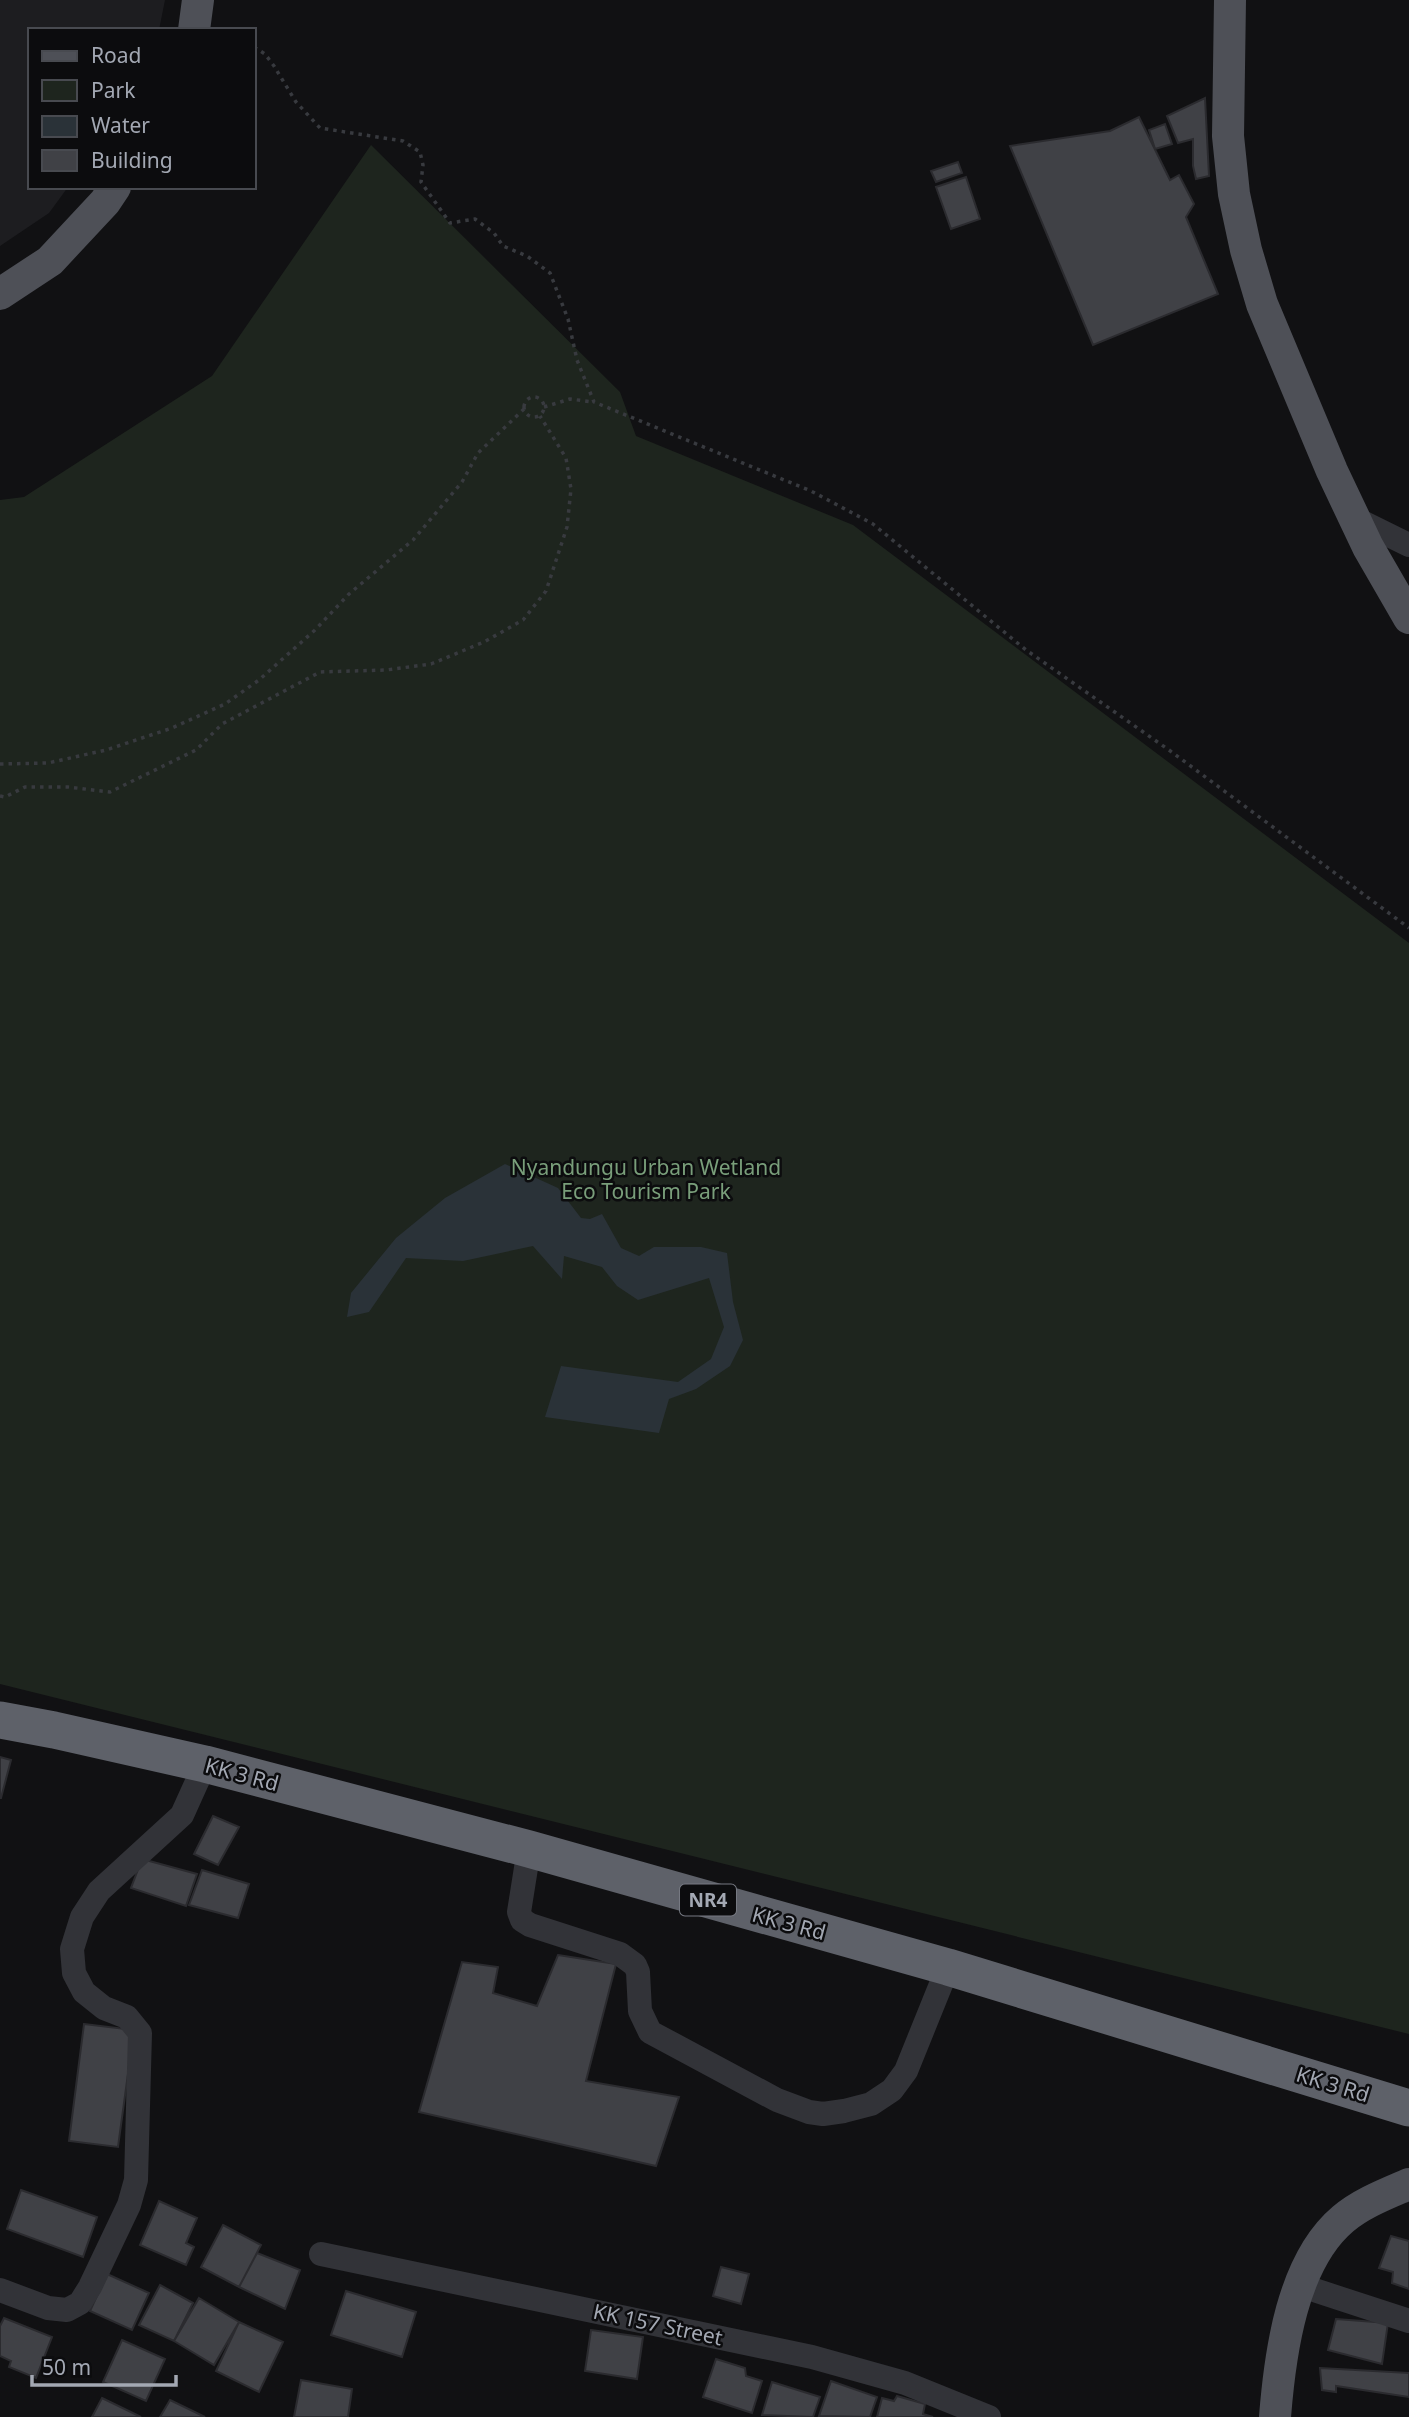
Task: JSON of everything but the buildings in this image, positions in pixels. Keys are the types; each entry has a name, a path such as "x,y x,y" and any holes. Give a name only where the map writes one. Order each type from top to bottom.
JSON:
{"highway":[{"name":"KK 3 Rd","path":"0,1720 205,1764 529,1849 948,1967 1409,2108"}],"main road":[{"path":"194,28 198,0"},
{"path":"1230,0 1228,136 1234,194 1245,250 1262,304 1332,471 1368,547 1409,618"},
{"path":"0,294 50,261 105,202 114,189"},
{"path":"1275,2417 1287,2334 1299,2286 1311,2259 1326,2236 1344,2218 1374,2199 1409,2184"}],"street":[{"path":"1354,518 1409,545"},
{"path":"0,2290 48,2308 67,2310 80,2303 129,2204 136,2180 139,2033 127,2017 104,2008 84,1993 74,1973 72,1950 82,1917 99,1891 182,1815 205,1764"},
{"path":"529,1849 519,1912 522,1920 530,1925 620,1954 630,1960 638,1972 640,2011 650,2032 777,2099 809,2112 823,2114 872,2104 892,2090 906,2071 948,1967"},
{"name":"KK 157 Street","path":"321,2254 813,2357 905,2383 989,2417"},
{"path":"1299,2286 1409,2321"}],"path":[{"path":"256,48 265,54 296,102 320,128 403,141 420,152 423,165 421,182 450,223 475,219 494,233 502,246 527,256 550,274 568,319 577,360 594,402"},
{"path":"0,764 48,763 106,750 172,727 225,704 287,655 315,630 348,594 413,540 462,482 478,453 524,410 526,401 532,397 542,400 544,407 540,416"},
{"path":"544,407 570,399 594,402 811,491 873,524 1026,650 1170,750 1409,928"},
{"path":"524,410 530,417 540,416"},
{"path":"0,796 5,797 25,787 68,787 110,792 196,750 222,724 320,672 386,670 432,664 484,642 523,620 546,591 567,527 571,489 566,458 540,416"}],"shaded area":[{"path":"0,0 165,0 159,28 28,28 28,189 67,189 49,213 0,246"}],"green space":[{"name":"Nyandungu Urban Wetland Eco Tourism Park","path":"371,145 620,392 636,436 853,525 1409,943 1409,2034 0,1684 0,500 24,497 212,376"}],"water":[{"path":"505,1164 558,1188 581,1218 590,1219 602,1214 621,1248 639,1256 654,1247 701,1247 727,1253 733,1302 743,1340 730,1366 696,1389 669,1399 659,1433 545,1417 561,1366 678,1382 711,1359 724,1327 709,1278 638,1300 617,1286 602,1267 564,1256 562,1279 533,1246 463,1261 406,1258 369,1312 347,1317 351,1293 396,1238 445,1198"}]}
